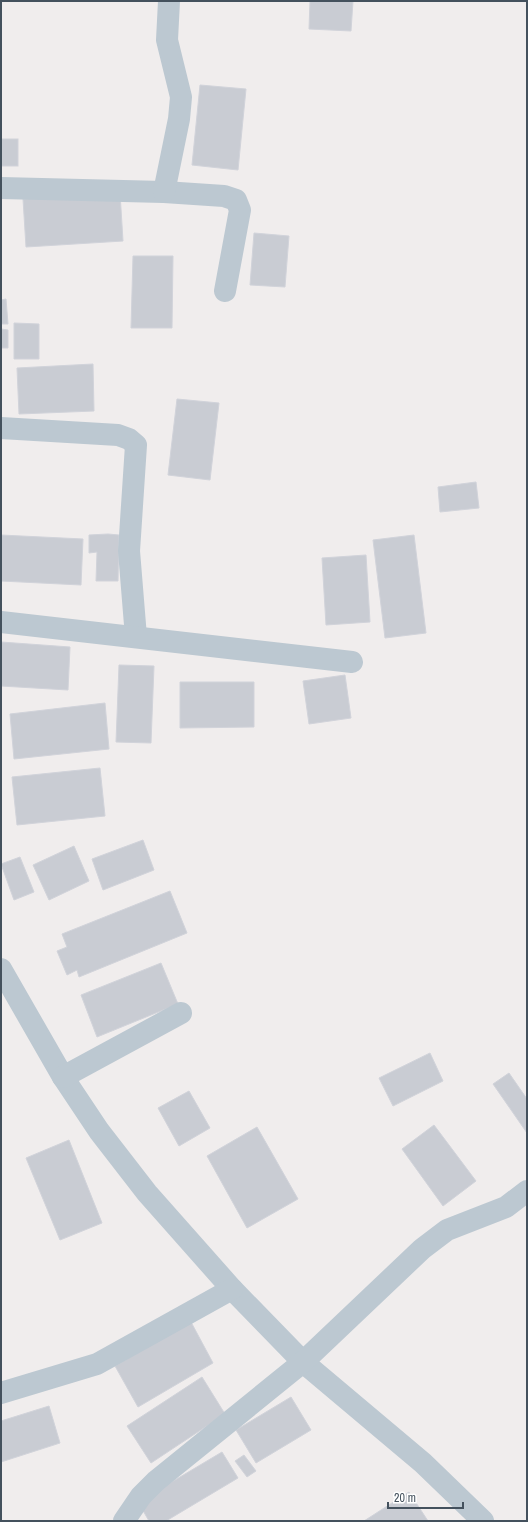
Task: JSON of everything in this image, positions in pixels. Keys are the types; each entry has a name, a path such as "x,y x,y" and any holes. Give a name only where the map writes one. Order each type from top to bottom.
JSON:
{"street":[{"path":"164,192 181,97 167,40 169,1"},
{"path":"1,188 164,192 224,196 236,200 240,210 225,291"},
{"path":"1,428 118,435 129,439 136,445 129,551 136,637"},
{"path":"1,622 352,662"},
{"path":"1,969 63,1077 99,1131 147,1193 232,1289 303,1362 423,1463 483,1521"},
{"path":"63,1077 181,1012"},
{"path":"124,1521 141,1496 156,1482 303,1362 422,1249 447,1230 506,1206 527,1191"},
{"path":"1,1393 97,1364 232,1289"}],"building":[{"path":"310,1 353,1 351,31 309,29"},
{"path":"200,85 246,89 238,170 192,165"},
{"path":"1,139 18,139 18,166 1,166"},
{"path":"120,193 123,241 26,247 23,199"},
{"path":"254,233 289,236 285,287 250,285"},
{"path":"133,256 173,256 172,328 131,328"},
{"path":"6,299 8,324 1,324 1,300"},
{"path":"14,323 39,324 39,359 14,359"},
{"path":"1,329 8,330 8,348 1,348"},
{"path":"93,364 94,411 19,414 17,368"},
{"path":"177,399 219,403 210,480 168,475"},
{"path":"476,482 479,508 440,512 438,487"},
{"path":"1,535 83,539 81,585 1,581"},
{"path":"89,535 119,535 118,581 96,581 97,552 89,553"},
{"path":"414,535 426,633 385,638 373,540"},
{"path":"366,555 370,622 326,625 322,558"},
{"path":"1,642 70,647 68,690 1,686"},
{"path":"119,665 154,666 151,743 116,742"},
{"path":"345,675 351,718 309,724 303,681"},
{"path":"180,682 254,682 254,727 180,728"},
{"path":"105,703 109,749 14,759 10,714"},
{"path":"100,768 105,816 17,825 12,777"},
{"path":"143,840 154,870 103,890 92,859"},
{"path":"74,846 89,881 49,900 33,865"},
{"path":"20,857 34,892 14,900 1,864"},
{"path":"170,891 187,933 79,977 77,970 67,975 57,951 67,947 62,934"},
{"path":"161,963 178,1004 97,1037 81,995"},
{"path":"430,1053 443,1081 393,1106 379,1078"},
{"path":"509,1073 527,1099 527,1133 493,1084"},
{"path":"189,1091 210,1128 179,1146 158,1108"},
{"path":"434,1125 476,1181 443,1206 402,1149"},
{"path":"257,1127 298,1199 247,1228 207,1156"},
{"path":"69,1140 102,1223 60,1240 26,1158"},
{"path":"191,1322 213,1363 138,1407 115,1366"},
{"path":"202,1377 225,1414 151,1463 127,1426"},
{"path":"291,1397 311,1430 256,1463 236,1430"},
{"path":"49,1406 60,1443 1,1462 1,1421"},
{"path":"222,1452 238,1478 166,1521 149,1521 138,1502"},
{"path":"244,1455 256,1471 247,1477 235,1461"},
{"path":"409,1492 428,1521 364,1521"}]}
